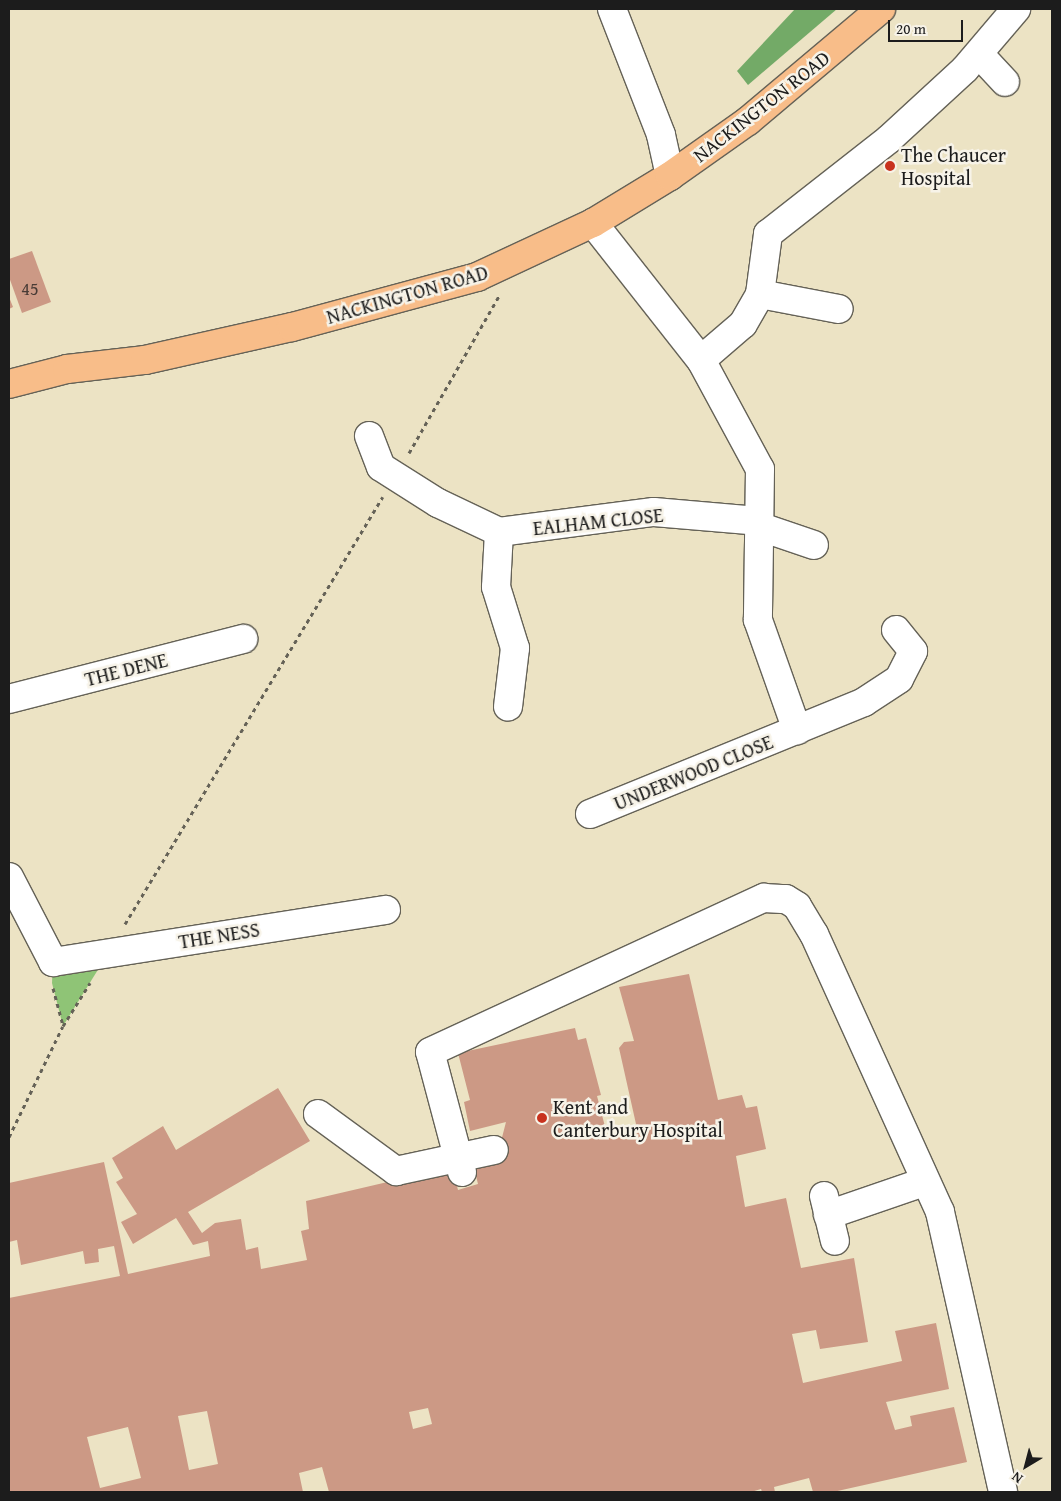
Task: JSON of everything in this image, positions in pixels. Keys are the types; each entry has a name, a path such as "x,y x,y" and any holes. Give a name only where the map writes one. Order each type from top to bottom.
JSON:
{"main road":[{"name":"NACKINGTON ROAD","path":"9,384 67,369 145,360 292,327 477,277 593,223 670,176 748,121 881,9"}],"street":[{"path":"612,9 661,135 670,176"},
{"path":"701,360 743,324 760,294 768,234 890,140 980,54 1016,9"},
{"path":"980,54 1005,82"},
{"name":"UNDERWOOD CLOSE","path":"593,223 701,360 760,469 758,620 797,730"},
{"path":"760,294 839,309"},
{"path":"369,436 381,467 438,504 499,532 496,587 515,648 508,707"},
{"name":"EALHAM CLOSE","path":"499,532 654,512 758,524 814,545"},
{"name":"UNDERWOOD CLOSE","path":"590,814 864,702 899,679 913,651 896,630"},
{"name":"THE DENE","path":"9,699 243,639"},
{"path":"9,876 53,962"},
{"path":"460,1165 430,1052 764,898 786,899 797,906 814,934 924,1182 940,1212 1003,1492"},
{"name":"THE NESS","path":"53,962 386,910"},
{"path":"318,1114 396,1172 460,1165 494,1150"},
{"path":"835,1241 826,1206 924,1182"}],"path":[{"path":"9,1137 63,1026 264,699 396,475 510,277 512,261"},
{"path":"53,962 52,983 63,1026"}],"green space":[{"path":"795,9 837,9 748,85 737,71"},
{"path":"109,952 63,1026 52,983 53,962"}],"building":[{"path":"32,251 51,302 22,313 9,277 9,259"},
{"path":"9,297 13,307 9,309"},
{"name":"Kent and Canterbury Hospital","path":"689,974 718,1100 742,1095 746,1108 757,1106 766,1149 736,1156 745,1207 786,1198 801,1268 854,1258 868,1342 820,1349 816,1330 792,1334 803,1383 902,1361 895,1331 936,1323 949,1389 886,1402 895,1430 912,1426 910,1416 954,1407 967,1462 833,1492 813,1492 809,1478 774,1487 775,1492 762,1492 761,1489 751,1492 329,1492 322,1467 299,1473 303,1492 9,1492 9,1298 120,1276 114,1246 98,1249 99,1262 85,1264 83,1251 21,1265 17,1240 9,1242 9,1183 104,1162 128,1274 210,1256 208,1241 193,1245 176,1218 133,1244 121,1222 137,1214 116,1182 123,1178 112,1158 163,1126 176,1150 278,1088 310,1141 188,1212 202,1233 215,1223 241,1219 246,1250 258,1247 261,1269 307,1260 301,1231 309,1229 306,1201 452,1167 458,1190 478,1184 472,1160 497,1157 506,1122 470,1131 464,1102 470,1100 458,1053 575,1028 578,1040 586,1038 601,1095 597,1096 608,1138 638,1133 619,1048 624,1042 634,1041 619,987","holes":["428,1408 432,1424 413,1429 409,1412","207,1411 218,1464 189,1470 178,1416","128,1427 141,1478 100,1488 87,1437"]}],"place":[{"name":"The Chaucer Hospital","path":"890,166"},
{"name":"Kent and Canterbury Hospital","path":"542,1118"}]}
